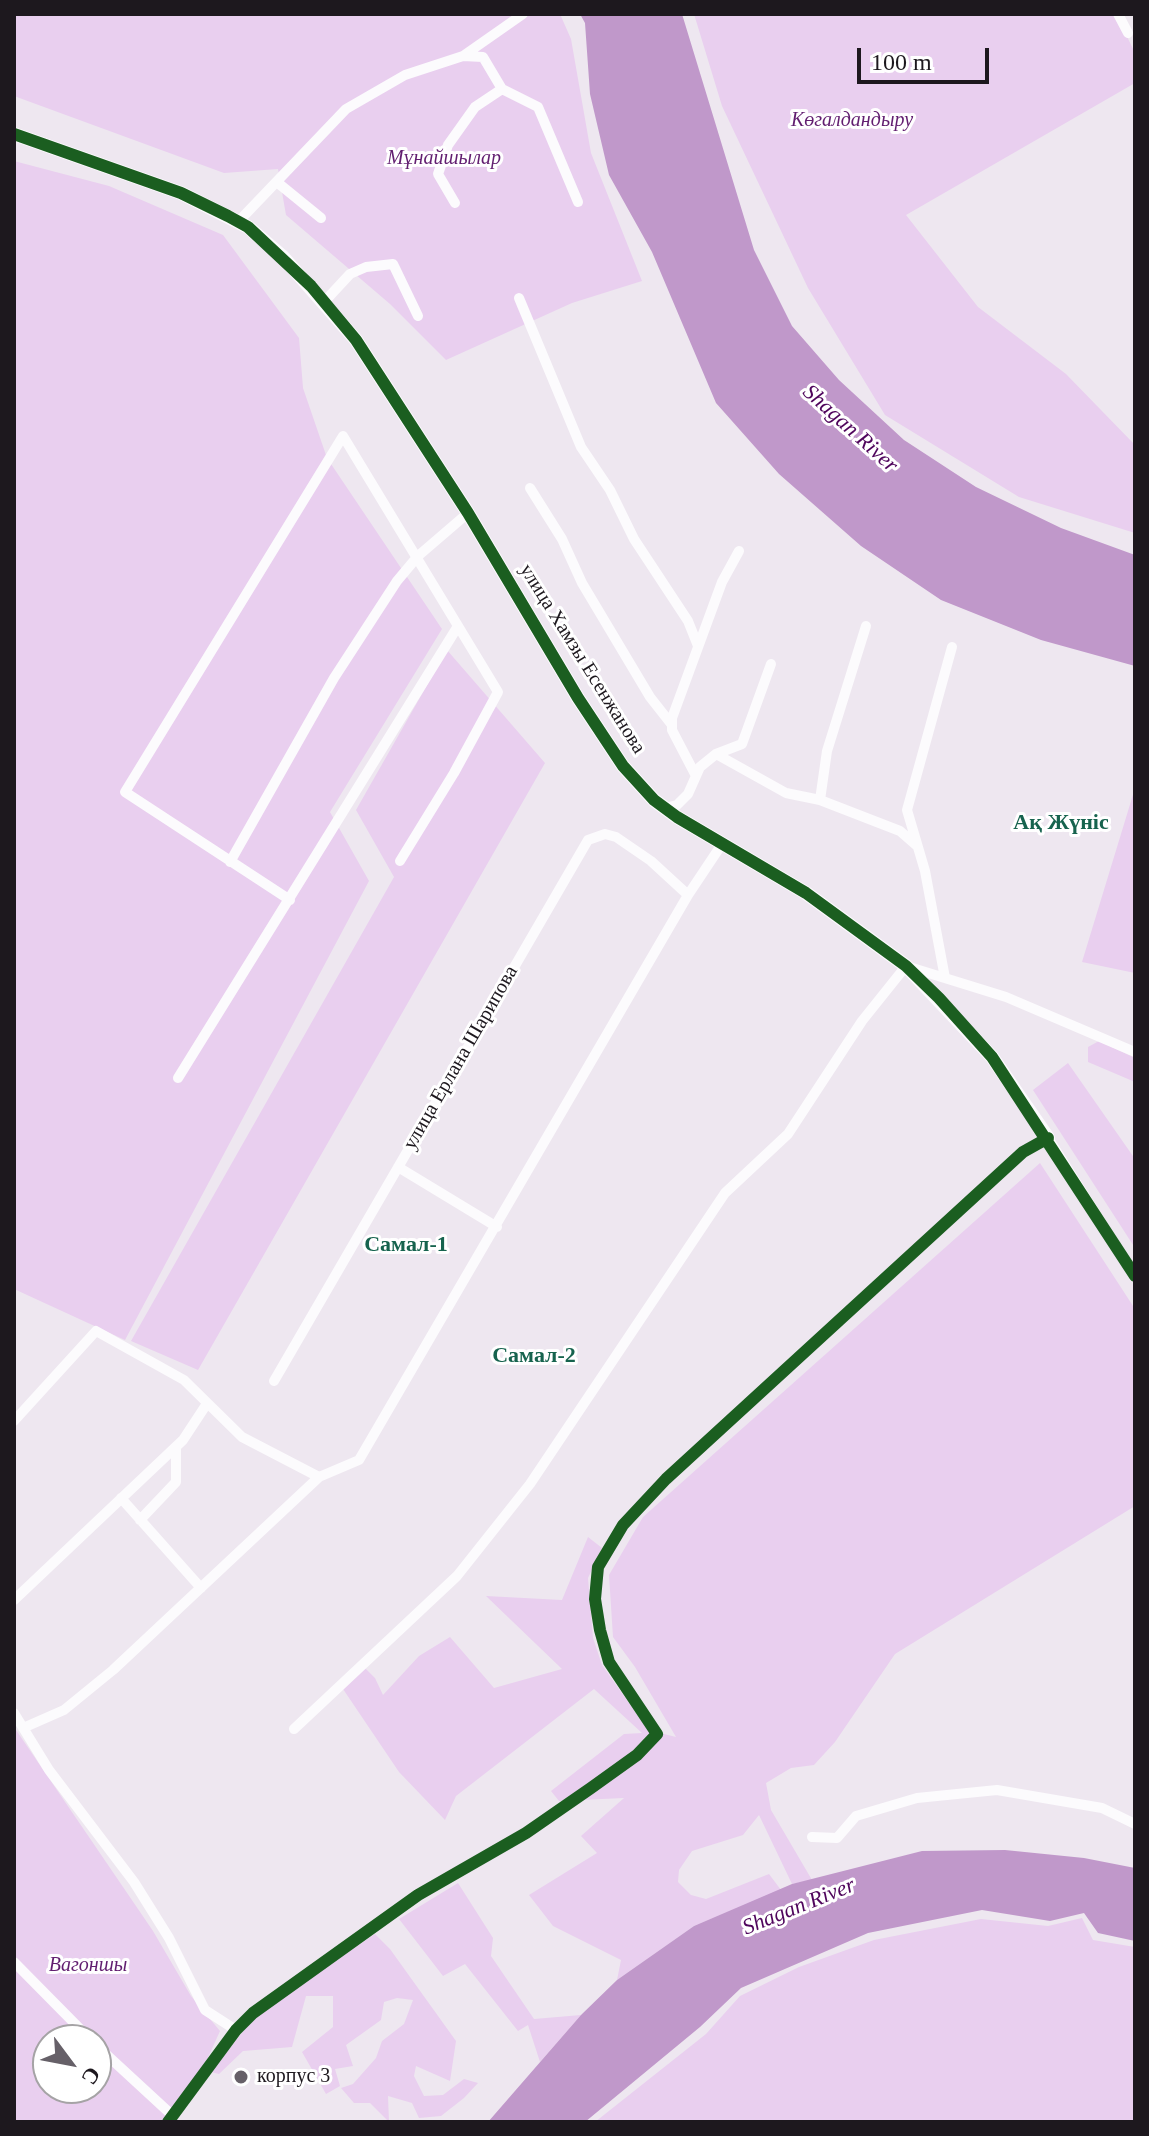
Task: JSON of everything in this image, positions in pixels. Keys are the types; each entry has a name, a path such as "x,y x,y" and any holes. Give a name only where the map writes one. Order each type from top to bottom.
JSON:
{"street":[{"path":"238,222 346,109 405,75 463,56 523,14"},
{"path":"1118,14 1128,33"},
{"path":"463,56 483,57 502,89 538,107 578,202"},
{"path":"455,203 438,174 448,145 475,107 502,89"},
{"name":"улица Хамзы Есенжанова","path":"14,134 181,193 238,222 283,257 356,340 468,513 623,766 665,808 806,893 906,966 992,1057 1048,1138 1135,1276"},
{"path":"278,183 321,218"},
{"path":"324,302 350,274 366,267 393,264 418,316"},
{"path":"519,298 581,447 610,490 634,539 688,621 698,646"},
{"path":"290,900 125,792 343,436 498,692 454,773 400,861"},
{"path":"530,488 650,697 672,725 696,776"},
{"path":"230,862 334,678 397,581 418,556 468,513"},
{"path":"672,725 722,582 739,551"},
{"path":"178,1078 458,626"},
{"path":"820,800 827,751 866,626"},
{"path":"945,978 925,871 907,810 952,647"},
{"path":"665,808 677,805 688,794 700,767 716,754 742,744 771,664"},
{"path":"716,754 786,793 820,800 900,831 917,845"},
{"name":"улица Ерлана Шарипова","path":"274,1381 588,840 605,834 616,837 651,861 688,895"},
{"path":"23,1728 64,1710 319,1477 359,1460 688,895 722,844"},
{"path":"294,1729 457,1576 530,1484 725,1193 788,1134 862,1021 906,966 1006,997 1135,1052"},
{"path":"112,2061 171,2119 236,2030 253,2013 418,1895 526,1833 637,1755 657,1734 609,1662 595,1599 598,1567 623,1525 666,1479 1023,1152 1048,1138"},
{"path":"398,1167 497,1227"},
{"path":"14,1421 96,1331 184,1380 206,1405 242,1437 319,1477"},
{"path":"14,1600 176,1447 206,1405"},
{"path":"140,1520 176,1482 176,1447"},
{"path":"121,1498 201,1588"},
{"path":"14,1713 101,1842 134,1882 169,1938 205,2010 236,2030"},
{"path":"812,1837 837,1838 856,1816 917,1798 997,1790 1102,1808 1135,1824"},
{"path":"14,1962 75,2024"}],"green space":[{"name":"Мұнайшылар","path":"14,14 560,14 571,39 591,153 642,281 572,303 446,360 390,304 286,215 278,169 224,173 14,96"},
{"name":"Көгалдандыру","path":"694,14 1116,14 1135,53 1135,83 906,215 978,307 1066,374 1135,445 1135,533 1019,497 885,415 808,288 722,106"},
{"path":"14,161 109,186 223,235 299,338 303,388 327,458 442,629 330,812 369,881 125,1340 14,1289"},
{"path":"447,650 545,763 198,1370 131,1341 394,877 356,810"},
{"path":"1135,788 1135,973 1082,962"},
{"path":"1099,1041 1135,1058 1135,1082 1088,1062 1088,1047"},
{"path":"1068,1063 1135,1159 1135,1248 1033,1090"},
{"path":"1040,1163 1135,1309 1135,1506 895,1654 835,1742 814,1765 791,1768 766,1783 771,1810 812,1880 792,1884 759,1815 743,1835 692,1851 679,1870 678,1882 691,1895 706,1899 769,1874 781,1890 694,1926 617,1980 621,1960 553,1926 529,1895 597,1853 581,1836 624,1798 559,1801 551,1791 624,1734 642,1733 594,1689 456,1796 445,1820 399,1772 343,1689 363,1666 375,1678 383,1695 419,1656 450,1637 494,1688 562,1669 486,1596 562,1600 588,1537 602,1548 588,1578 593,1638 602,1665 648,1730 676,1737 635,1667 613,1637 609,1575 643,1517"},
{"name":"Вагоншы","path":"14,1727 153,1931 191,1996 220,2031 201,2073 161,2122 14,2122"},
{"path":"458,1883 493,1938 491,1956 534,2019 581,2015 540,2062 528,2025 518,2031 465,1964 443,1976 399,1919"},
{"path":"1082,1918 1093,1940 1135,1947 1135,2122 595,2122 706,2034 740,1996 799,1967 874,1940 981,1919 1048,1926"},
{"path":"375,1934 390,1949 456,2041 450,2081 416,2066 414,2076 424,2096 443,2095 464,2079 478,2083 464,2098 441,2116 419,2118 412,2103 388,2096 389,2122 370,2103 354,2103 341,2088 353,2084 376,2058 382,2041 404,2024 413,2000 397,1998 384,2002 381,2020 346,2045 353,2066 335,2069 340,2086 326,2094 302,2052 333,2027 333,1996 306,1996 292,2047 243,2051 219,2074 211,2072 256,2015"}],"water":[{"name":"Shagan River","path":"580,14 682,14 754,250 792,326 839,380 904,440 976,487 1061,528 1135,555 1135,666 1041,640 941,600 861,546 779,474 716,403 652,252 609,175 590,94 585,23"},
{"name":"Shagan River","path":"1005,1850 1084,1858 1135,1868 1135,1941 1098,1933 1084,1913 1050,1921 982,1910 868,1933 741,1988 700,2027 585,2122 488,2122 581,2015 617,1980 694,1926 792,1884 922,1851"}],"cycle path":[{"path":"14,134 181,193 228,216 248,227 311,286 356,340 468,513 578,698 623,766 654,800 677,817 806,893 906,966 939,998 992,1057 1135,1276"},
{"path":"168,2122 236,2030 253,2013 418,1895 526,1833 637,1755 657,1734 609,1662 600,1630 595,1599 598,1567 623,1525 666,1479 1023,1152 1048,1138"}],"place":[{"name":"корпус 3","path":"241,2077"}],"district":[{"name":"Ақ Жүніс","path":"1061,823"},
{"name":"Самал-1","path":"406,1245"},
{"name":"Самал-2","path":"534,1356"}]}
